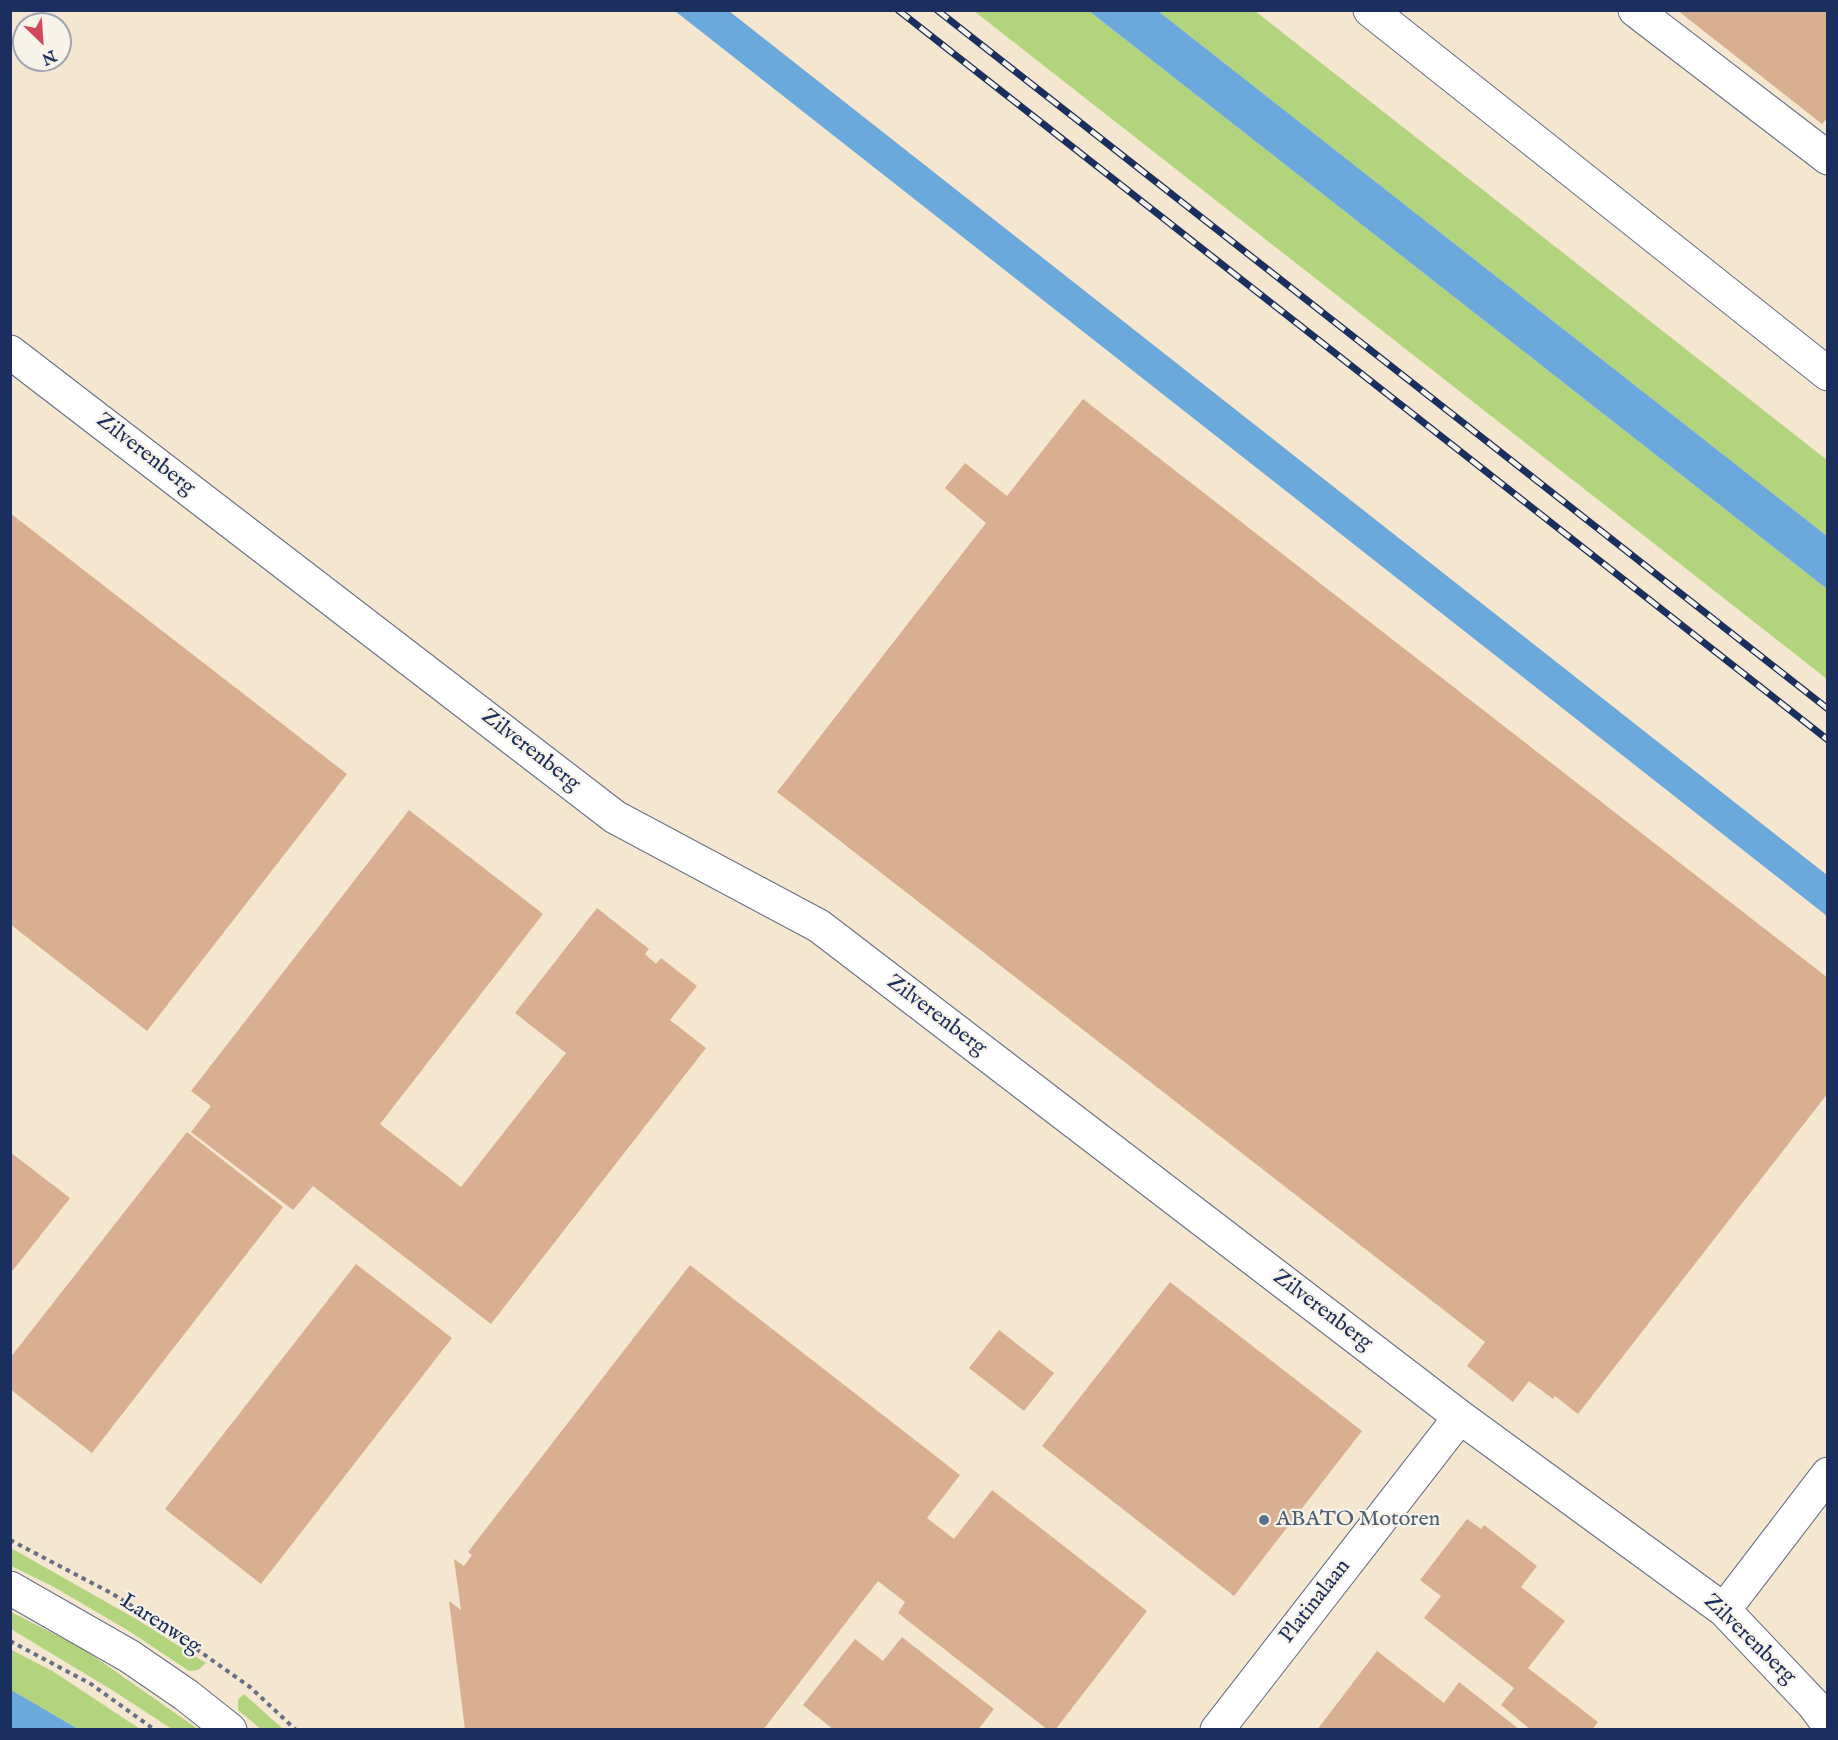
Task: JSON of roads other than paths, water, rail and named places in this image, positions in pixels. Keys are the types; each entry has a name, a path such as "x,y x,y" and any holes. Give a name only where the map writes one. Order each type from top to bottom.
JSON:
{"street":[{"path":"1370,10 1827,374"},
{"path":"1635,10 1827,158"},
{"name":"Zilverenberg","path":"10,352 615,817 819,926 1460,1418 1724,1610 1814,1706 1827,1724"},
{"name":"Platinalaan","path":"1217,1730 1460,1418"},
{"path":"1724,1610 1827,1474"},
{"name":"Larenweg","path":"10,1588 129,1656 186,1695 230,1730"}],"water":[{"path":"675,11 729,11 1827,875 1827,916"},
{"path":"1089,11 1158,11 1827,536 1827,589"},
{"path":"11,1690 25,1698 78,1729 11,1729"}],"railway":[{"path":"898,10 1828,740"},
{"path":"937,10 1828,709"}],"place":[{"name":"ABATO Motoren","path":"1264,1520"}]}
